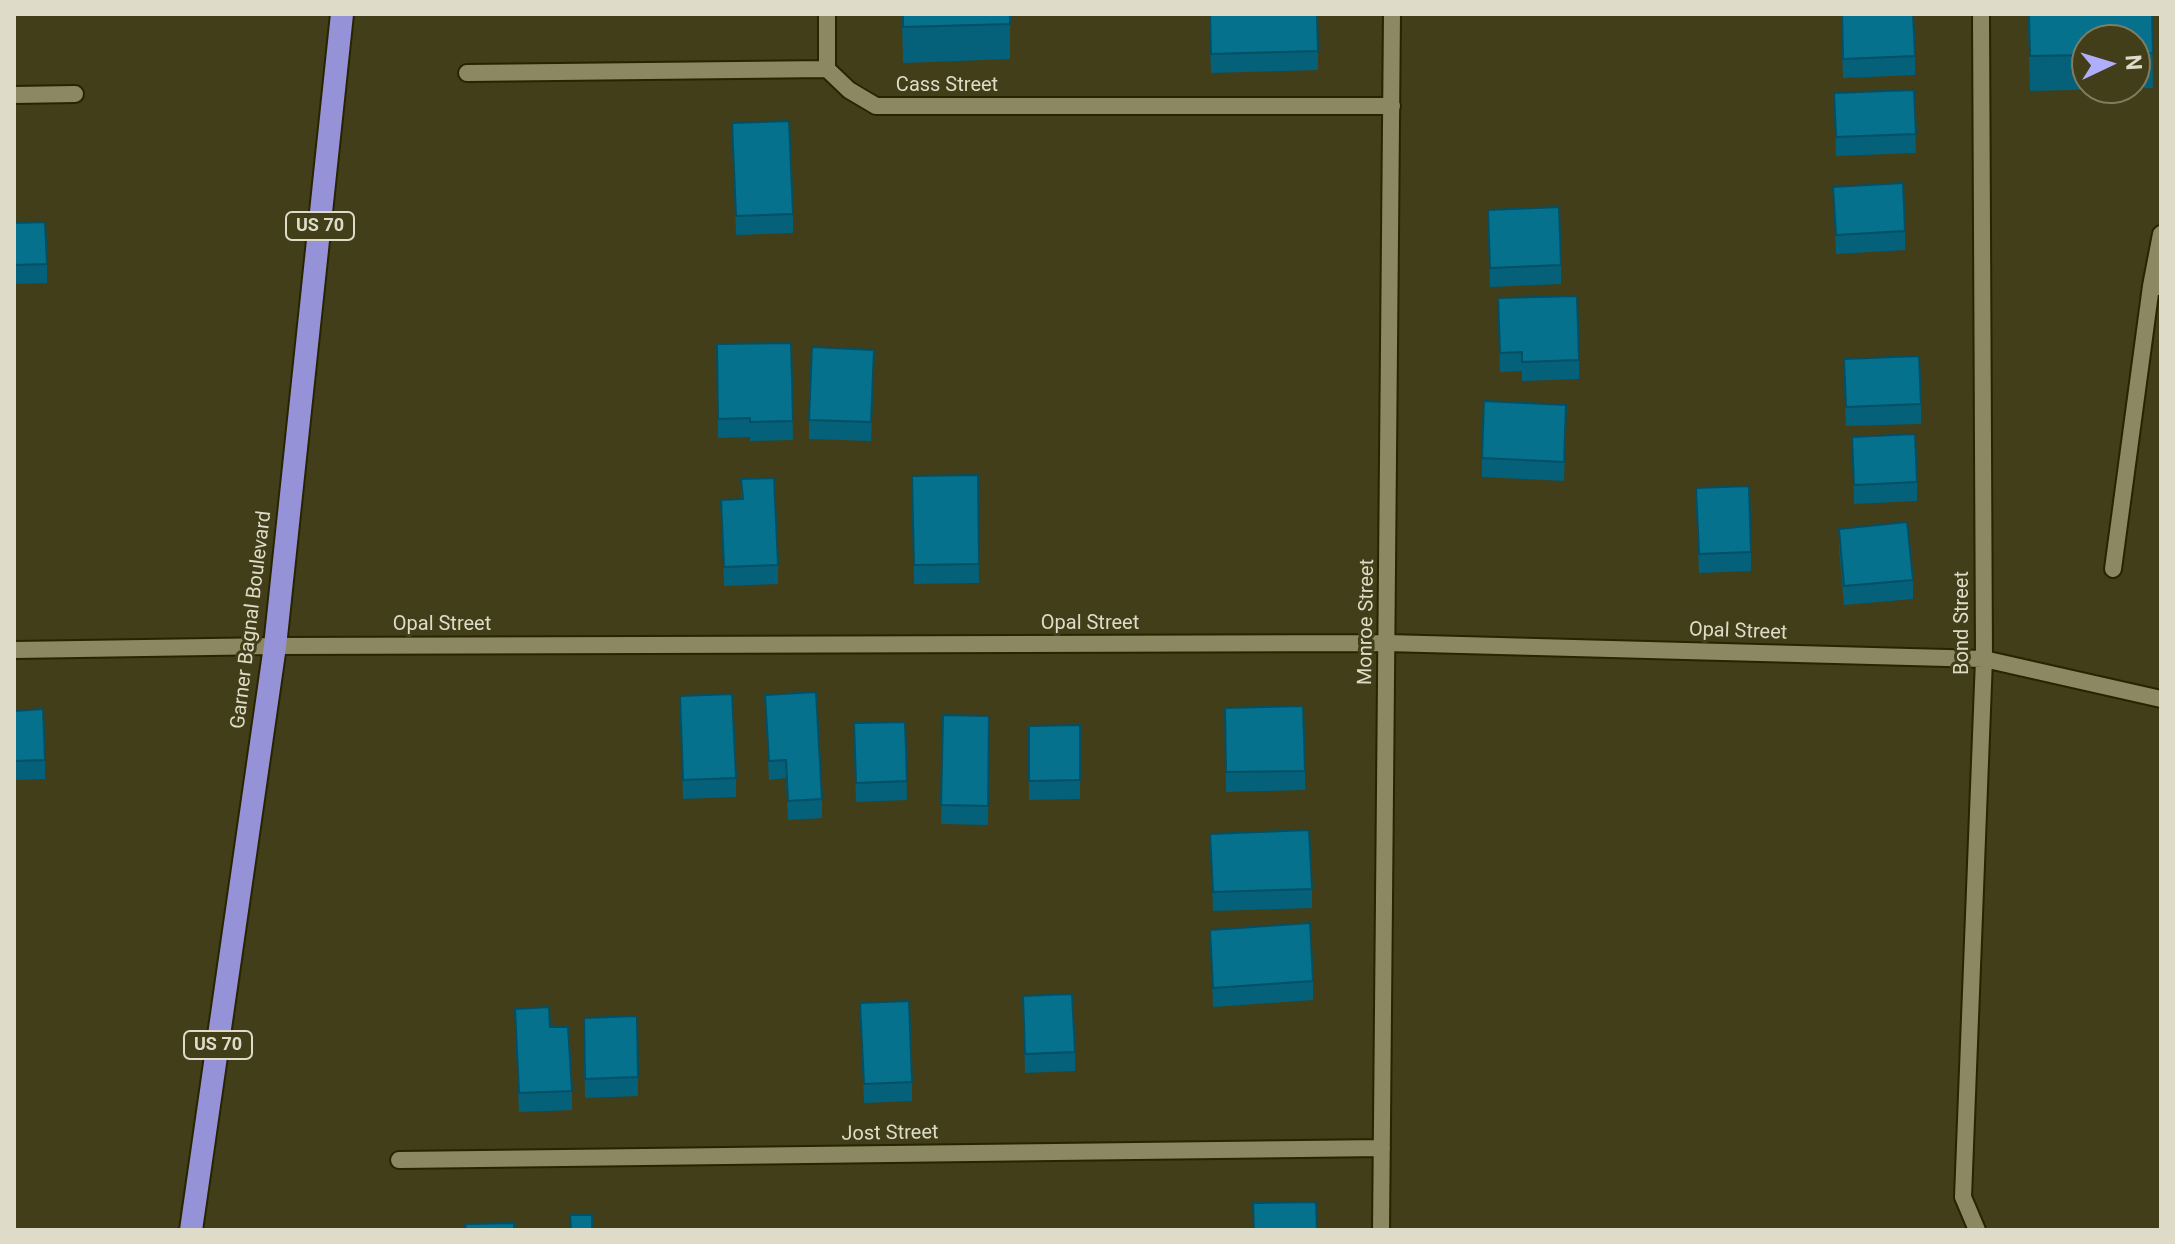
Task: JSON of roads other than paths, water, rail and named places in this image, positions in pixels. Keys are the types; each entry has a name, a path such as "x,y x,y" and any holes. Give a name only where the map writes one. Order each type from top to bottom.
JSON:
{"highway":[{"name":"Garner Bagnal Boulevard","path":"191,1230 275,646 342,14"}],"street":[{"path":"467,73 827,69 827,14"},
{"name":"Monroe Street","path":"1381,1230 1392,14"},
{"name":"Bond Street","path":"1977,1230 1963,1197 1984,659 1981,14"},
{"name":"Cass Street","path":"827,69 849,90 876,106 1392,106"},
{"path":"14,95 75,94"},
{"path":"2113,569 2156,286 2161,234"},
{"name":"Opal Street","path":"14,650 275,646 1387,643 1984,659 2161,699"},
{"name":"Jost Street","path":"399,1160 1382,1148"}]}
